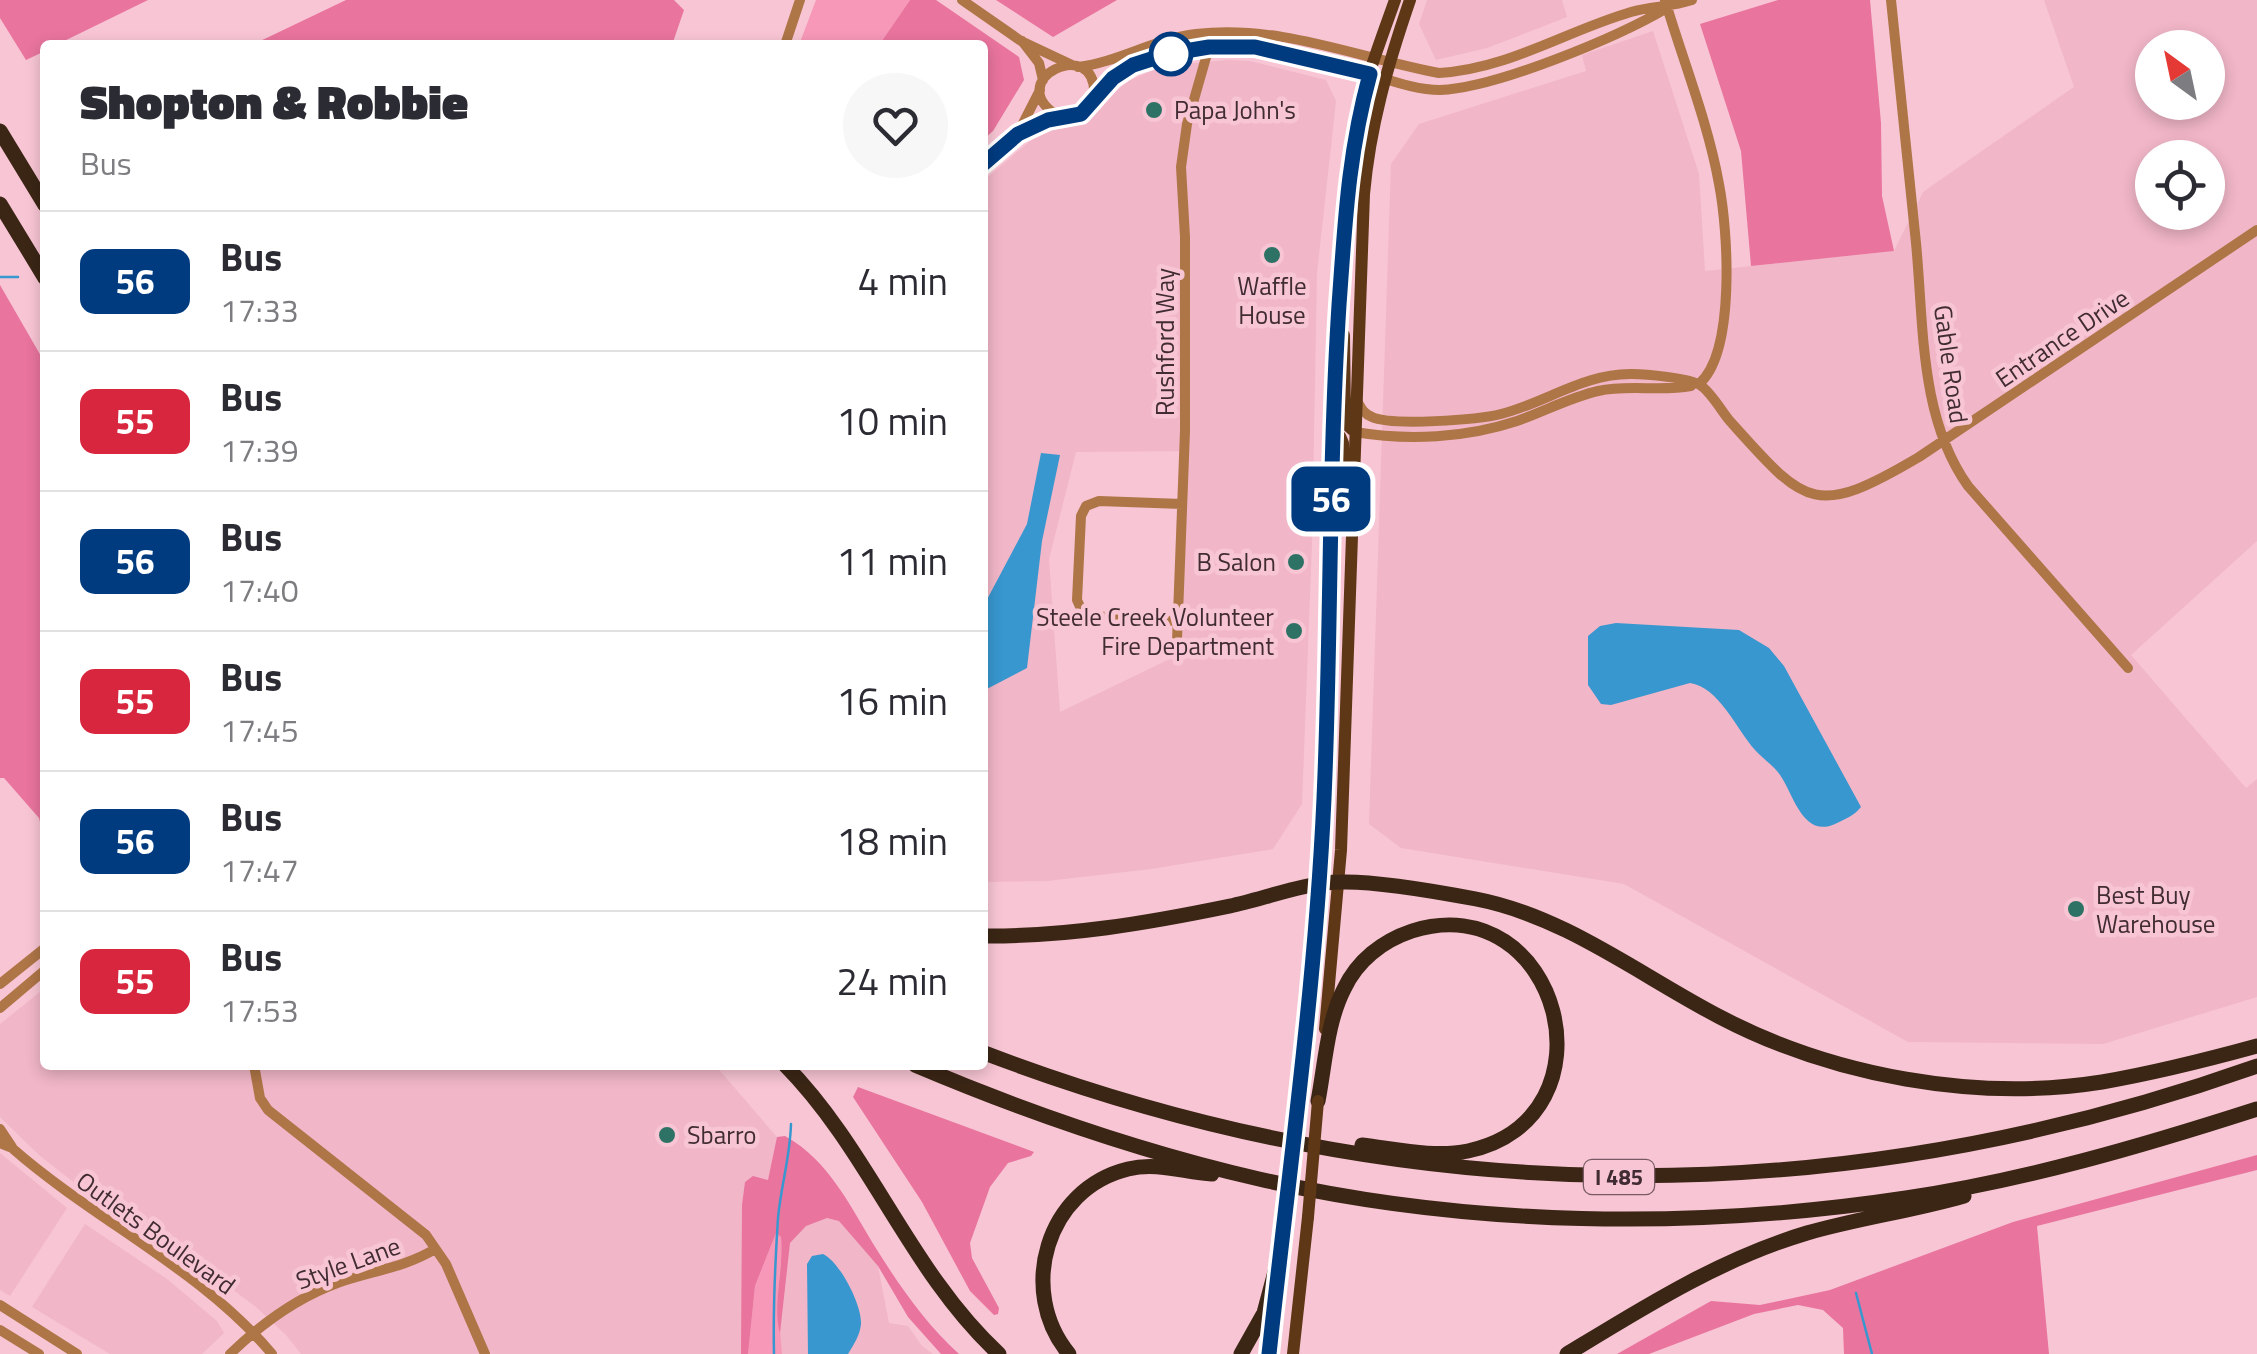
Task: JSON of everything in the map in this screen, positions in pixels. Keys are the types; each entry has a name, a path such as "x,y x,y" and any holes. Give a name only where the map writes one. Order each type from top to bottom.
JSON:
{"highway":[{"path":"0,132 40,197"},
{"path":"0,204 40,270"},
{"path":"988,936 1083,932 1340,882 1462,896 1517,910 1564,929 1722,1018 1764,1037 1893,1076 1986,1087 2064,1086 2157,1071 2257,1046"},
{"path":"1236,1131 1441,1154 1481,1147 1518,1126 1545,1094 1555,1069 1559,1043 1552,1000 1522,956 1487,934 1447,926 1406,933 1366,958 1345,986 1333,1020 1318,1101"},
{"name":"I 485","path":"988,1054 1108,1096 1236,1131 1394,1161 1494,1172 1600,1177 1763,1172 1947,1150 2128,1108 2257,1066"},
{"path":"790,1070 858,1156 953,1304 999,1354"},
{"name":"I 485","path":"928,1070 1096,1133 1259,1179 1349,1195 1564,1216 1700,1216 1908,1198 2108,1154 2257,1109"},
{"path":"1568,1354 1691,1280 1770,1246 1847,1223 1921,1209 2108,1154"},
{"path":"1070,1354 1046,1312 1042,1278 1053,1230 1073,1202 1098,1182 1134,1168 1155,1166 1259,1179"},
{"path":"1241,1354 1264,1313 1280,1253"}],"main road":[{"path":"1269,1354 1297,1096 1308,1033 1319,886 1326,771 1334,435 1353,137 1377,76 1395,0"},
{"path":"1382,59 1410,0"},
{"path":"1292,1354 1340,882 1364,194 1377,76"},
{"path":"1341,282 1347,372 1345,416 1347,425 1355,432"},
{"path":"1334,435 1340,436 1343,443 1342,493 1349,590"}],"street":[{"path":"786,40 800,0"},
{"path":"962,0 1021,40 1075,66 1092,80 1094,98"},
{"path":"1018,134 1053,68 1103,64 1126,52 1173,38 1232,32 1280,36 1440,73 1464,72 1635,11 1692,0"},
{"name":"Gable Road","path":"1891,0 1931,393 1943,442 1968,486 2128,668"},
{"path":"988,159 1018,134 1060,117 1081,114 1113,78 1133,65 1167,54 1209,47 1282,51 1436,90 1481,84 1640,24 1666,4"},
{"path":"1355,432 1471,433 1514,422 1595,391 1699,384 1717,358 1725,312 1720,188 1666,4"},
{"path":"1021,40 1039,63 1044,105 1060,117"},
{"name":"Rushford Way","path":"1176,641 1182,504 1181,167 1190,110 1209,47"},
{"name":"Entrance Drive","path":"1699,384 1776,472 1801,491 1856,492 1943,442 2257,230"},
{"path":"1356,400 1376,420 1418,421 1499,415 1584,382 1629,374 1699,384"},
{"path":"1178,622 1090,616 1082,611 1078,600 1081,516 1086,506 1099,500 1182,504"},
{"path":"0,984 40,952"},
{"path":"0,1008 40,974"},
{"path":"255,1070 260,1098 268,1110 426,1235 446,1264 485,1354"},
{"name":"Outlets Boulevard","path":"0,1129 12,1148"},
{"name":"Outlets Boulevard","path":"0,1143 12,1148 83,1206 200,1285 272,1354"},
{"name":"Style Lane","path":"230,1354 295,1302 319,1290 418,1259 435,1249"},
{"path":"0,1305 77,1354"},
{"path":"0,1330 39,1354"}],"shaded area":[{"path":"0,0 148,0 66,40 40,40 40,53 26,60 0,18"},
{"path":"346,0 674,0 684,10 674,40 262,40"},
{"path":"816,0 910,0 882,40 801,40"},
{"path":"910,0 936,0 1019,57 1024,80 988,136 988,40 882,40"},
{"path":"996,0 1117,0 1053,37"},
{"path":"1427,0 1562,0 1567,17 1487,48 1436,60 1419,24"},
{"path":"1778,0 1870,0 1881,123 1882,196 1894,251 1751,266 1741,151 1700,24"},
{"path":"2044,0 2257,0 2257,541 2131,655 2246,788 2257,779 2257,997 2103,1044 1908,1042 1624,884 1401,848 1369,824 1391,164 1419,124 1586,71 1582,55 1653,31 1699,174 1705,271 1894,251 1923,192 2074,87"},
{"path":"1250,61 1326,80 1336,101 1317,273 1302,804 1273,849 1151,869 1047,881 988,882 988,177 1037,135 1082,121 1128,81 1163,66","holes":["1187,451 1182,653 1060,712 1049,559 1076,452"]},
{"path":"0,285 40,354 40,822 0,778"},
{"path":"40,992 40,1070 719,1070 875,1251 889,1323 908,1326 933,1354 301,1354 256,1307 177,1248 77,1185 0,1117 0,1024"},
{"path":"858,1087 1034,1152 1008,1163 990,1187 970,1243 972,1258 999,1308 998,1314 994,1315 970,1291 922,1202 853,1097"},
{"path":"785,1136 827,1172 905,1292 959,1354 941,1354 908,1317 878,1266 839,1221 827,1218 806,1226 790,1243 780,1333 777,1311 781,1237 776,1233 755,1286 748,1354 741,1354 745,1182 753,1176 768,1180 777,1137"},
{"path":"0,1153 67,1208 10,1296 0,1290"},
{"path":"2257,1155 2257,1170 2037,1226 2049,1354 1844,1354 1843,1328 1823,1310 1798,1305 1754,1314 1649,1354 1617,1354 1711,1301 1760,1305 1830,1290 2013,1222"},
{"path":"85,1224 167,1279 217,1321 224,1333 202,1354 110,1354 32,1307"},
{"path":"776,1233 782,1243 778,1299 782,1354 748,1354 755,1286"}],"water":[{"path":"1041,453 1060,455 1042,541 1027,668 988,688 988,598 1027,524"},
{"path":"1616,623 1739,630 1769,648 1784,666 1861,807 1849,817 1824,827 1808,821 1779,774 1755,750 1719,701 1700,686 1690,683 1611,705 1601,704 1588,685 1588,636 1600,626"},
{"path":"823,1254 843,1275 860,1316 859,1332 848,1354 808,1354 807,1264 812,1256"}],"waterway":[{"path":"0,277 18,277"},
{"path":"774,1354 778,1218 791,1124"},
{"path":"1856,1293 1872,1354"}],"bus line":[{"name":"56","path":"988,160 1035,124 1081,114 1113,78 1133,65 1167,54 1209,47 1255,47 1370,74 1353,137 1344,225 1334,398 1321,864 1308,1033 1297,1096 1269,1354"}],"place":[{"name":"Papa John's","path":"1154,110"},
{"name":"Waffle House","path":"1272,255"},
{"name":"B Salon","path":"1296,562"},
{"name":"Steele Creek Volunteer Fire Department","path":"1294,631"},
{"name":"Best Buy Warehouse","path":"2076,909"},
{"name":"Sbarro","path":"667,1135"}]}
